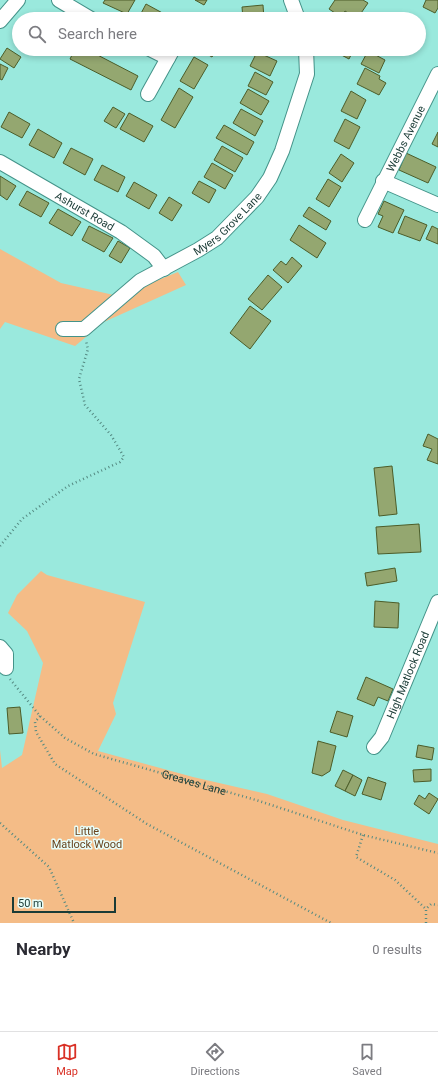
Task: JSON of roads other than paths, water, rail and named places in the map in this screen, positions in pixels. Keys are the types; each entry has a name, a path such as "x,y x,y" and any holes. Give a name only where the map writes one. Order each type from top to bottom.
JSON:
{"street":[{"path":"0,21 18,0"},
{"path":"58,0 79,12"},
{"path":"291,0 295,12"},
{"path":"148,94 168,56"},
{"name":"Myers Grove Lane","path":"63,329 84,329 140,281 164,269 217,238 243,213 270,178 282,151 307,74 306,56"},
{"name":"Webbs Avenue","path":"365,220 383,181 438,74"},
{"name":"Ashurst Road","path":"0,162 121,232 154,256 164,269"},
{"name":"Webbs Avenue","path":"383,181 438,205"},
{"name":"High Matlock Road","path":"374,747 382,737 438,602"},
{"path":"0,647 6,654 6,668"}],"park label":[{"name":"Little Matlock Wood","path":"87,837"}]}
